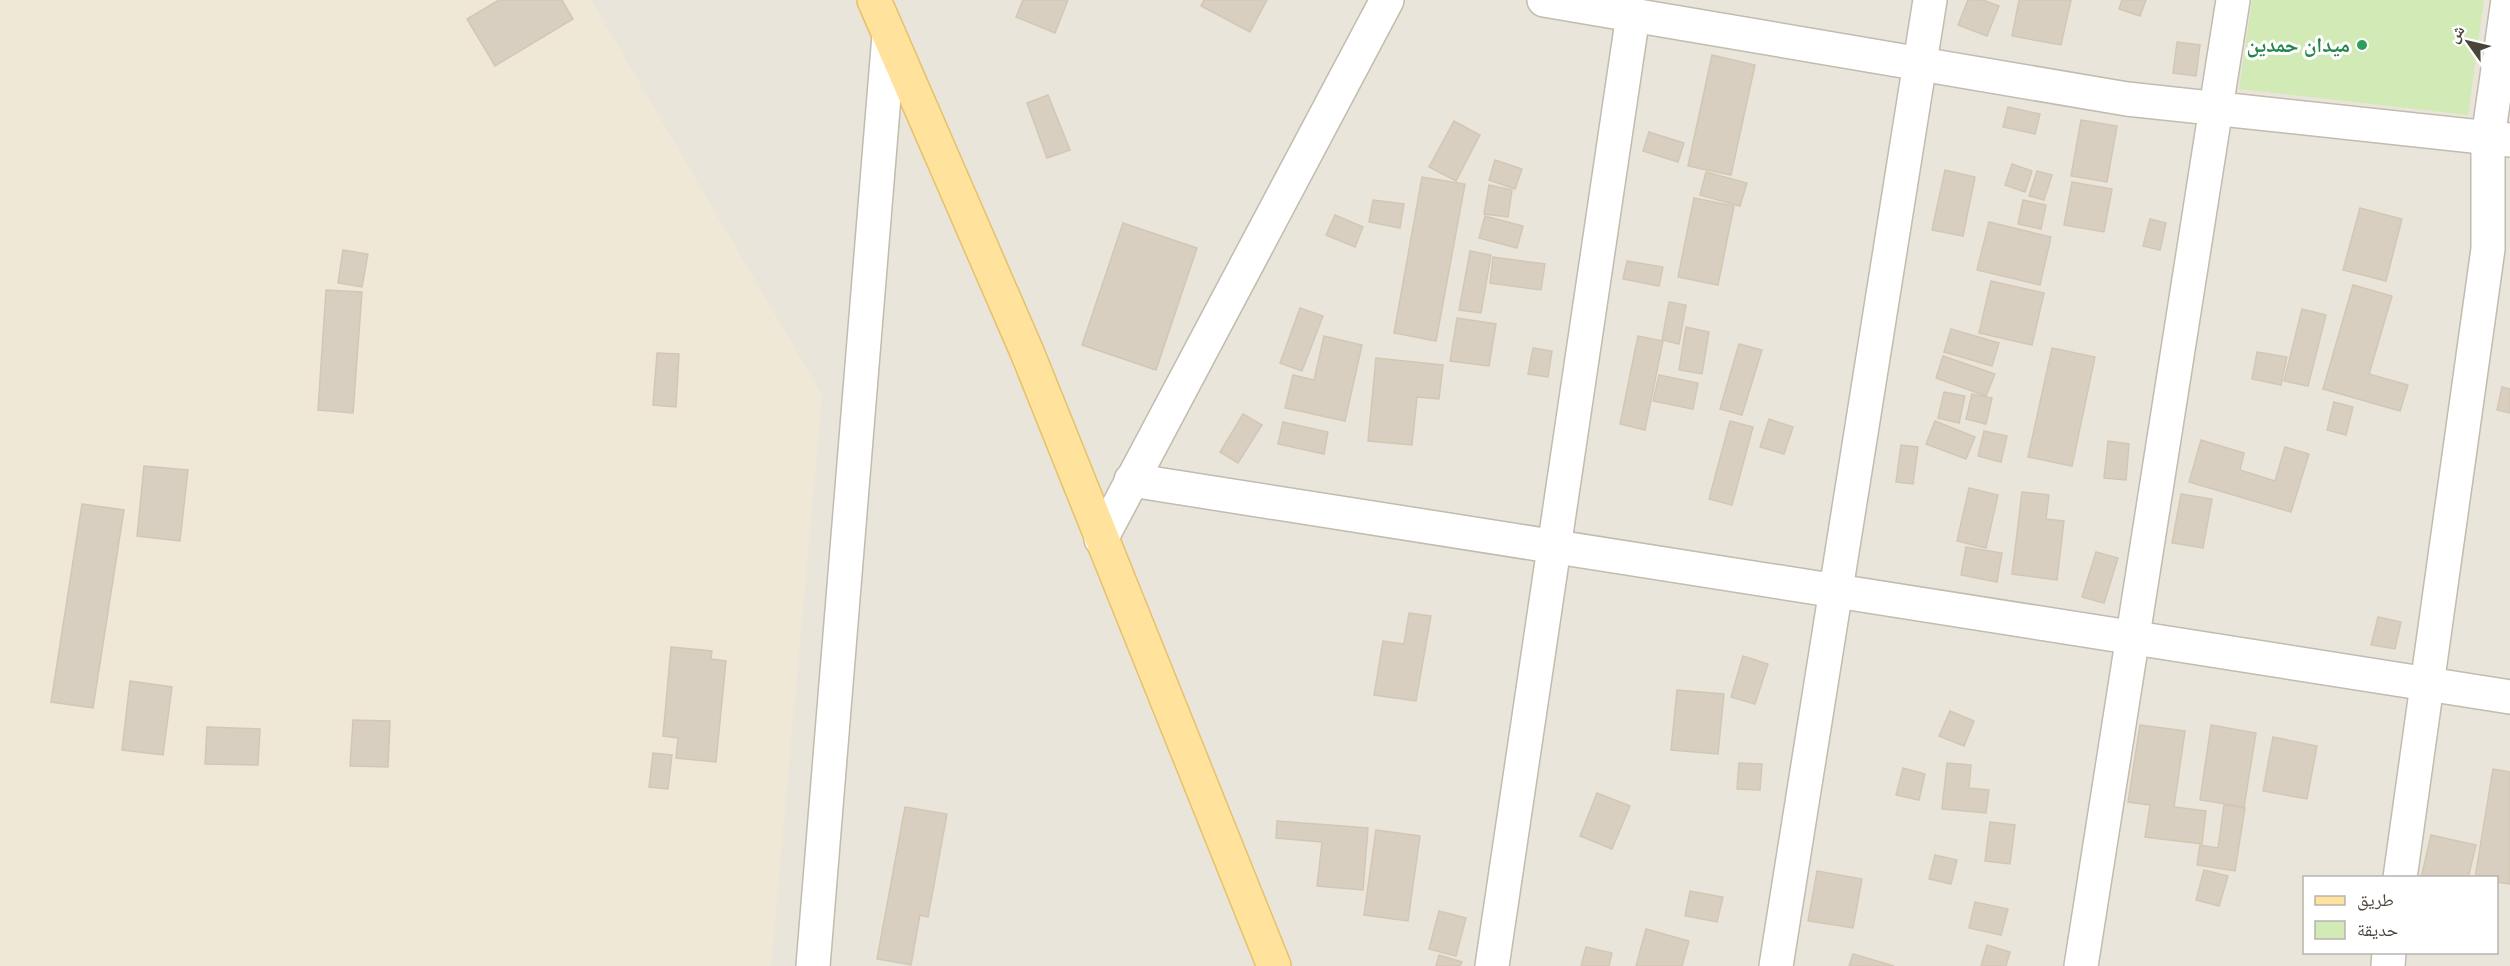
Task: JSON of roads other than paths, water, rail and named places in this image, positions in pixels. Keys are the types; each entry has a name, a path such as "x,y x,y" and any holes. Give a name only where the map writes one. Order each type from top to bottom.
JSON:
{"main road":[{"path":"874,0 1027,352 1274,966"}],"street":[{"path":"1101,539 1387,0"},
{"path":"1544,0 2127,99 2499,139"},
{"path":"1776,966 1930,0"},
{"path":"2081,966 2233,0"},
{"path":"2400,876 2488,249 2499,139 2508,0"},
{"path":"1492,966 1633,15"},
{"path":"813,966 889,35"},
{"path":"1131,480 2510,697"}],"place":[{"name":"ميدان حمدين","path":"2362,45"}]}
